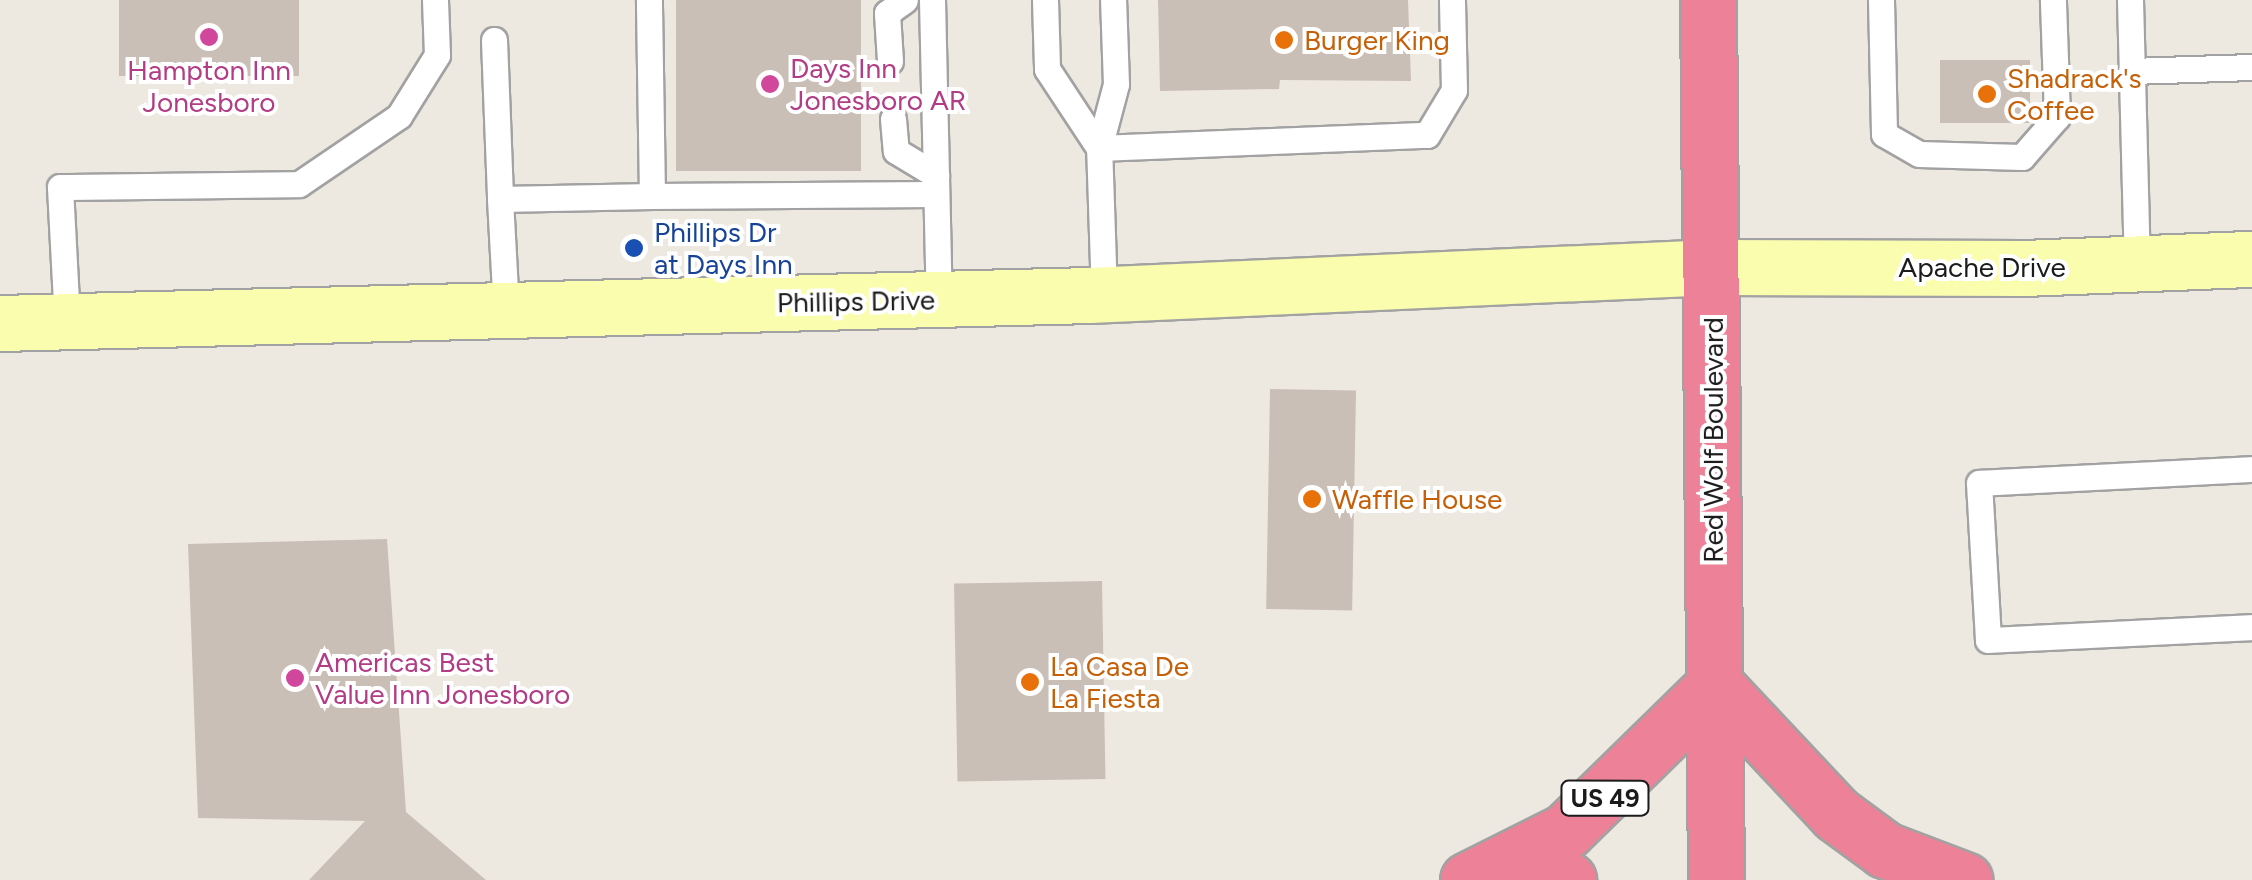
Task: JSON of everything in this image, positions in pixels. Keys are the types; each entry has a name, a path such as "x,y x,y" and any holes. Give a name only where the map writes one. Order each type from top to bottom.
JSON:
{"highway":[{"name":"Red Wolf Boulevard","path":"1708,0 1716,880"},
{"name":"US 49","path":"1470,880 1566,830 1715,686"},
{"path":"1715,686 1836,814 1884,850 1964,880"},
{"path":"1470,880 1548,874 1568,880"}],"street":[{"name":"Apache Drive","path":"1712,267 2137,264 2252,259"},
{"name":"Phillips Drive","path":"0,323 1104,295 1712,267"}],"lane":[{"path":"66,321 60,187 299,184 399,116 437,55 435,0"},
{"path":"649,0 652,196"},
{"path":"890,61 886,13 905,0"},
{"path":"932,0 938,299"},
{"path":"1045,0 1047,70 1099,148"},
{"path":"1104,295 1099,148 1116,84 1113,0"},
{"path":"1099,148 1426,135 1454,90 1452,0"},
{"path":"1882,0 1884,134 1919,154 2022,157 2057,117 2053,0"},
{"path":"2130,0 2137,264"},
{"path":"494,40 506,310"},
{"path":"2131,71 2252,68"},
{"path":"893,119 896,151 936,184"},
{"path":"500,199 936,184"},
{"path":"2252,469 1979,483 1988,640 2252,626"}],"building":[{"name":"Hampton Inn Jonesboro","path":"119,0 299,0 299,76 119,76"},
{"name":"Days Inn Jonesboro AR","path":"676,0 861,0 861,171 676,171"},
{"name":"Burger King","path":"1158,0 1408,0 1411,81 1280,80 1279,89 1160,91"},
{"name":"Shadrack's Coffee","path":"1940,60 2030,60 2030,123 1940,123"},
{"name":"Waffle House","path":"1270,389 1356,391 1352,610 1266,609"},
{"name":"Americas Best Value Inn Jonesboro","path":"387,539 406,812 486,880 309,880 365,821 198,818 188,544"},
{"name":"La Casa De La Fiesta","path":"1102,581 1105,779 957,782 954,584"}],"place":[{"name":"Hampton Inn Jonesboro","path":"209,37"},
{"name":"Burger King","path":"1284,40"},
{"name":"Days Inn Jonesboro AR","path":"770,84"},
{"name":"Shadrack's Coffee","path":"1987,94"},
{"name":"Phillips Dr at Days Inn","path":"634,248"},
{"name":"Waffle House","path":"1312,499"},
{"name":"Americas Best Value Inn Jonesboro","path":"295,678"},
{"name":"La Casa De La Fiesta","path":"1030,682"}]}
